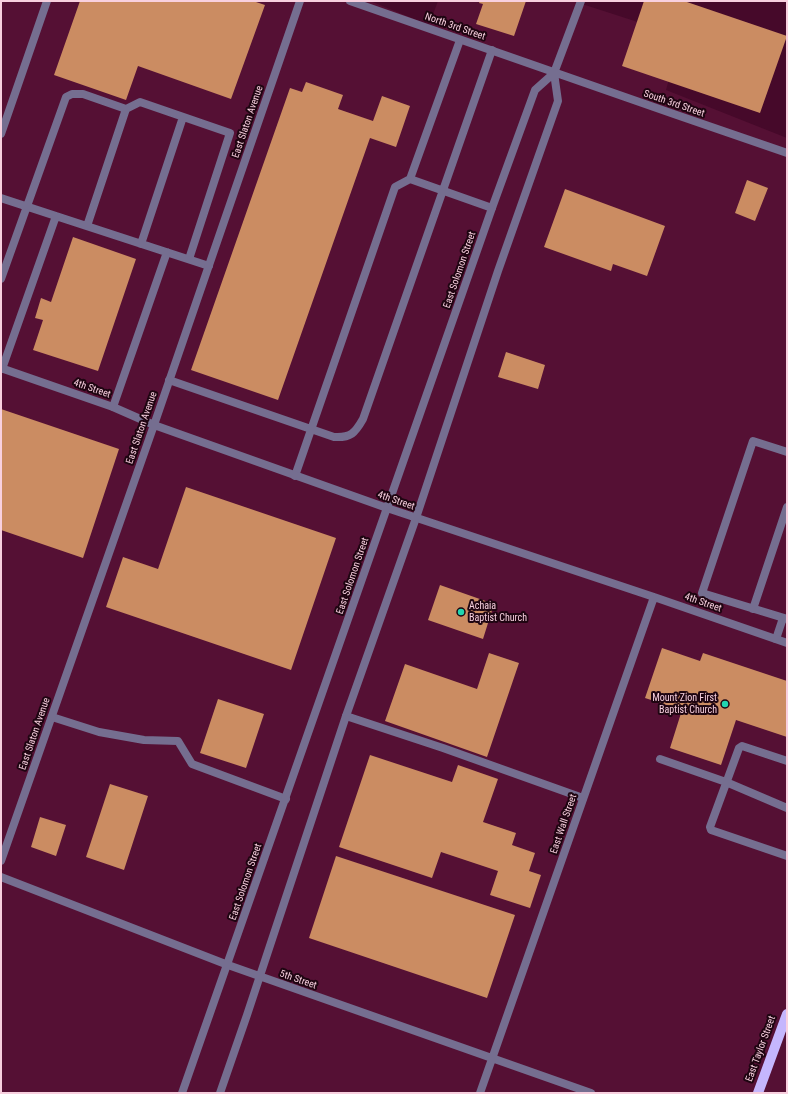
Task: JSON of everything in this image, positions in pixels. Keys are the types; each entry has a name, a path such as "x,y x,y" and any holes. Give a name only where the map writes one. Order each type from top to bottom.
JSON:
{"main road":[{"name":"East Taylor Street","path":"758,1093 787,1014"}],"street":[{"path":"1,134 46,1"},
{"name":"East Slaton Avenue","path":"1,861 154,425 300,1"},
{"name":"North 3rd Street","path":"350,1 492,50 554,74"},
{"name":"East Solomon Street","path":"220,1093 346,716 416,518 498,271 558,100 554,74 581,1"},
{"path":"295,476 395,187 410,179 460,40"},
{"path":"169,380 334,437 349,436 356,430 363,419 492,50"},
{"name":"East Solomon Street","path":"182,1093 492,208 535,90 554,74"},
{"name":"South 3rd Street","path":"554,74 787,153"},
{"path":"1,279 66,97 72,94 82,94 126,109"},
{"path":"87,226 126,109 140,102 230,133 189,259"},
{"path":"141,244 183,117"},
{"path":"410,179 492,208"},
{"path":"1,198 209,266"},
{"path":"1,369 56,216"},
{"path":"113,407 167,252"},
{"name":"4th Street","path":"1,369 113,407 154,425 295,476 787,643"},
{"path":"776,639 785,619 702,593 753,441 787,452"},
{"path":"753,609 787,507"},
{"name":"East Wall Street","path":"480,1093 654,597"},
{"path":"346,716 443,748 583,798"},
{"path":"52,717 99,732 144,740 178,741 192,764 286,799"},
{"path":"785,856 711,830 710,827 739,748 742,746 787,761"},
{"path":"660,759 726,782 787,808"},
{"name":"5th Street","path":"1,877 260,977 591,1093"}],"shaded area":[{"path":"1,1 370,1 429,25 438,1 580,1 579,3 681,36 666,90 787,138 787,1093 1,1093"}],"building":[{"path":"80,1 253,1 265,5 231,99 138,66 126,100 54,75"},
{"path":"480,1 526,1 514,36 476,24 483,4 479,3"},
{"path":"644,1 684,1 787,36 760,113 622,66"},
{"path":"306,82 343,95 338,109 373,121 382,96 410,106 396,147 370,138 278,400 191,370 290,88 302,92"},
{"path":"747,180 768,188 755,221 735,213"},
{"path":"565,189 665,226 647,276 613,264 611,271 544,247"},
{"path":"73,237 136,259 98,371 33,350 43,320 35,318 41,298 51,302"},
{"path":"506,352 545,365 538,389 498,377"},
{"path":"1,409 119,449 83,558 1,530"},
{"path":"186,487 336,538 291,670 106,607 123,557 158,569"},
{"name":"Achaia Baptist Church","path":"440,585 494,604 483,639 428,620"},
{"name":"Mount Zion First Baptist Church","path":"662,648 700,661 703,653 787,681 787,737 736,720 721,765 670,748 682,710 645,698"},
{"path":"489,653 519,663 487,757 385,721 405,664 477,689"},
{"path":"218,699 264,714 246,768 200,753"},
{"path":"370,755 452,782 458,765 498,779 483,822 516,833 512,845 535,853 529,871 541,875 530,908 490,895 498,871 441,852 432,878 339,847"},
{"path":"110,784 148,796 124,870 86,857"},
{"path":"40,817 66,825 56,856 31,847"},
{"path":"336,856 515,915 487,998 309,938"}],"place":[{"name":"Achaia Baptist Church","path":"461,612"},
{"name":"Mount Zion First Baptist Church","path":"725,704"}]}
